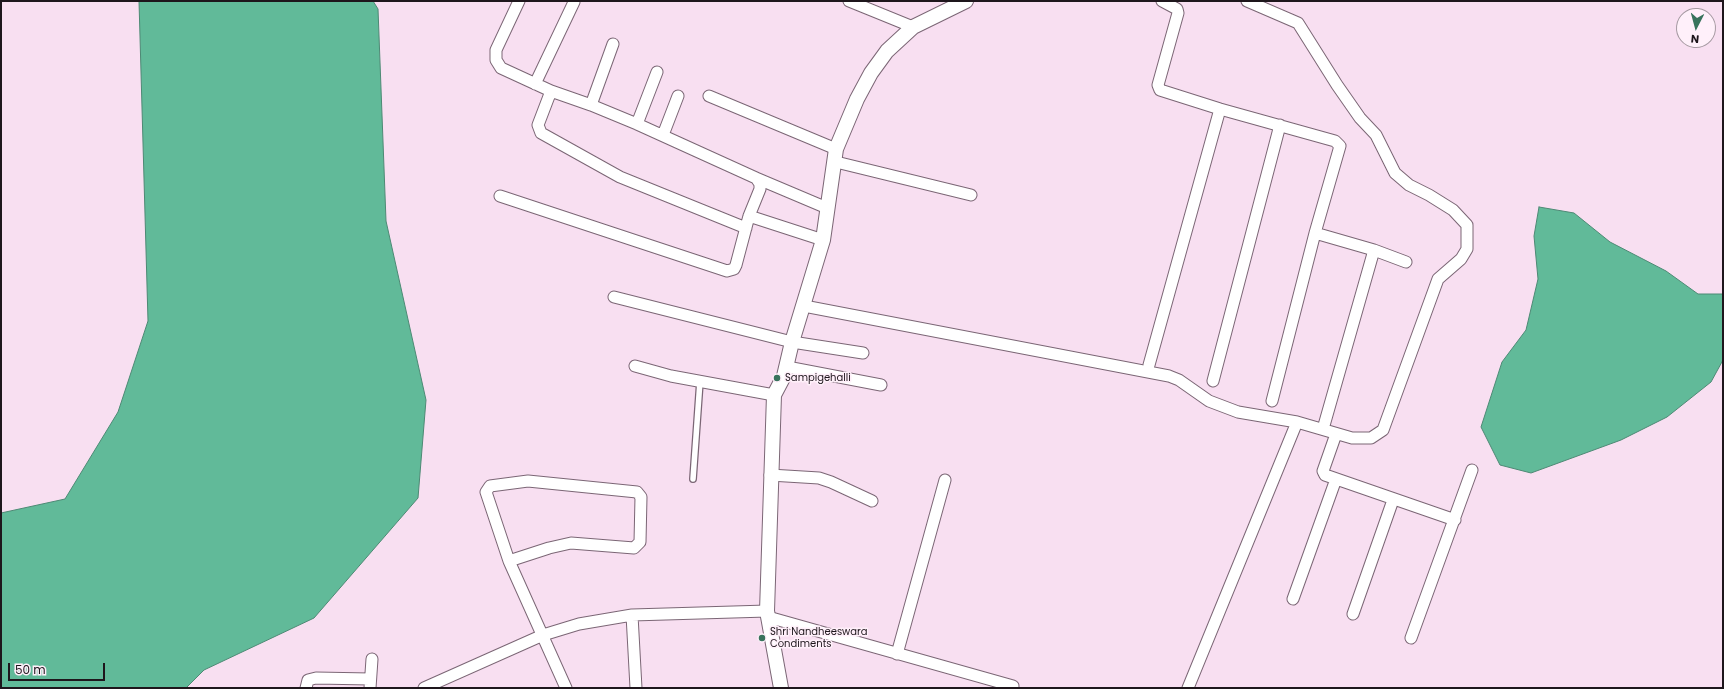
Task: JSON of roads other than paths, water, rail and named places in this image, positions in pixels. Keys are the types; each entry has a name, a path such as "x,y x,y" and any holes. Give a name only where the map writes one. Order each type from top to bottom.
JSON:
{"street":[{"path":"519,1 496,50 496,60 501,68 535,84 591,105 663,135 756,178 827,208"},
{"path":"849,1 913,27"},
{"path":"781,688 767,614 770,476 774,395 787,367 792,342 823,240 836,156 857,99 871,73 887,51 913,27 966,1"},
{"path":"1162,1 1177,9 1178,13 1158,85 1160,90 1220,109 1335,141 1340,146 1315,233 1272,401"},
{"path":"804,306 1169,376 1179,380 1209,401 1224,407 1249,415 1297,422 1352,438 1371,438 1383,430 1438,279 1461,259 1467,249 1467,225 1453,210 1409,185 1396,173 1376,135 1360,118 1298,24 1247,1"},
{"path":"535,84 574,2"},
{"path":"591,105 613,44"},
{"path":"637,124 657,72"},
{"path":"552,91 538,125 541,133 620,177 746,228"},
{"path":"663,135 678,96"},
{"path":"709,96 836,156 971,195"},
{"path":"1149,365 1220,109"},
{"path":"1213,381 1280,125"},
{"path":"500,196 727,271 734,269 749,216 760,189 760,184 756,178"},
{"path":"749,216 823,240"},
{"path":"1315,233 1374,250 1406,262"},
{"path":"1323,429 1374,250"},
{"path":"614,296 792,342 862,353"},
{"path":"635,366 672,376 774,395"},
{"path":"787,367 881,385"},
{"path":"1188,688 1297,422"},
{"path":"1336,434 1322,471 1326,475 1392,500 1455,520"},
{"path":"1411,638 1472,470"},
{"path":"770,476 819,478 831,482 872,502"},
{"path":"1293,598 1336,479"},
{"path":"897,654 945,480"},
{"path":"509,561 549,548 571,543 634,548 640,542 641,497 637,492 528,481 490,486 486,492 509,561 566,688"},
{"path":"1353,614 1392,500"},
{"path":"424,688 543,635 579,624 632,615 767,614 897,654 1013,686"},
{"path":"632,615 636,688"},
{"path":"306,688 308,680 316,678 370,683 372,659"}],"lane":[{"path":"693,479 700,381"}],"place":[{"name":"Sampigehalli","path":"777,378"},
{"name":"Shri Nandheeswara Condiments","path":"762,638"}]}
